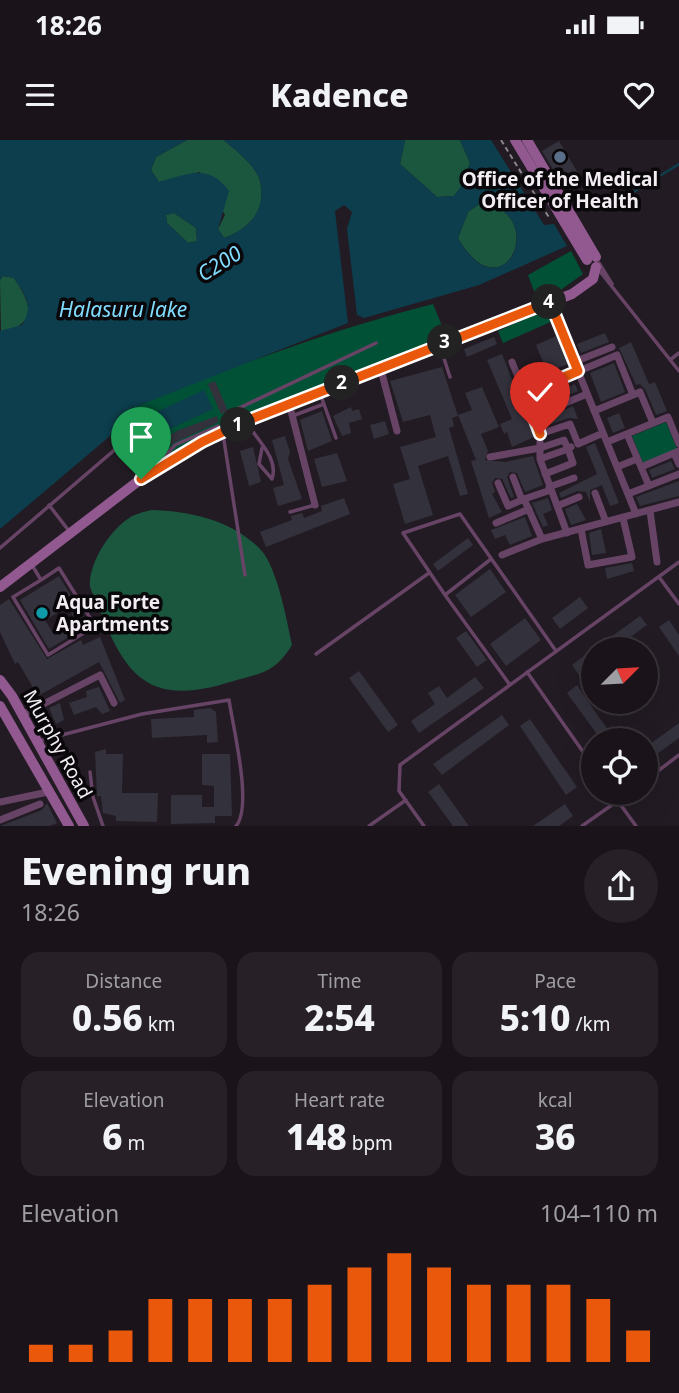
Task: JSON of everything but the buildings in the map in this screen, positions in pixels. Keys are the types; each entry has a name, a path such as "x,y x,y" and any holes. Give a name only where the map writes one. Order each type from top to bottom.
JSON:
{"main road":[{"path":"515,140 594,263"},
{"path":"0,587 169,461 220,429 381,370 439,344 579,290 593,279 594,263 527,140"},
{"name":"Murphy Road","path":"0,680 84,826"},
{"name":"Murphy Road","path":"0,706 69,826"}],"street":[{"path":"550,302 636,514"},
{"path":"574,362 612,347"},
{"path":"525,394 617,355 633,395"},
{"path":"512,362 540,434 540,459 567,533"},
{"path":"381,370 397,431"},
{"path":"594,411 640,392 653,423"},
{"path":"534,416 587,394"},
{"path":"290,403 316,505"},
{"path":"607,442 668,417 679,443"},
{"path":"540,434 570,424 578,444"},
{"path":"540,459 603,433"},
{"path":"627,434 649,486"},
{"path":"490,457 540,448 564,440 573,463 545,474"},
{"path":"617,467 677,452 679,464"},
{"path":"628,494 679,474"},
{"path":"513,477 542,539"},
{"path":"498,483 508,506 575,478"},
{"path":"595,493 606,522"},
{"path":"557,506 579,497"},
{"path":"502,555 542,539 679,502"},
{"path":"496,523 529,509"},
{"path":"650,511 657,562"},
{"path":"581,529 588,565 632,557 623,518"},
{"path":"22,715 100,675 114,703"},
{"path":"0,802 48,792"},
{"path":"0,821 40,804"}],"lane":[{"path":"594,263 679,372"},
{"path":"262,448 259,464 272,479 273,461 242,423 235,410 376,343"},
{"path":"439,344 450,377"},
{"path":"670,360 679,353"},
{"path":"320,391 336,438"},
{"path":"290,403 295,416 324,404"},
{"path":"220,429 245,575"},
{"path":"0,548 125,441"},
{"path":"49,505 71,535"},
{"path":"290,512 316,505"},
{"path":"510,685 403,533 460,514 556,651"},
{"path":"445,595 491,559"},
{"path":"424,826 399,791 400,765 679,562"},
{"path":"32,565 41,580"},
{"path":"59,568 94,626 48,655 12,597 41,580 59,568"},
{"path":"316,654 429,573"},
{"path":"659,577 679,604"},
{"path":"527,672 581,749"},
{"path":"37,742 142,714 229,700 243,793 243,808 236,826"},
{"path":"658,771 679,755"},
{"path":"90,772 93,797 103,826"},
{"path":"369,826 406,800"},
{"path":"582,826 612,805"},
{"path":"621,805 636,826"}],"path":[{"path":"501,140 550,219"}],"green space":[{"path":"187,140 224,140 245,158 258,175 261,201 254,217 241,230 224,238 218,229 225,215 200,172 159,182 151,170 156,157"},
{"path":"405,140 460,140 470,163 461,187 454,196 437,197 400,164"},
{"path":"481,203 497,207 510,218 516,232 516,246 510,259 500,266 488,267 473,258 458,238 468,212"},
{"path":"174,213 196,228 197,241 188,243 167,223 166,215"},
{"path":"571,251 583,274 548,299 538,302 528,275"},
{"path":"3,276 14,278 25,297 28,312 21,324 1,333 0,280"},
{"path":"433,304 447,338 235,419 151,467 125,411 277,352 354,326"},
{"path":"548,309 553,321 503,343 498,331"},
{"path":"666,422 677,449 643,463 632,436"},
{"path":"151,510 180,512 223,524 249,539 260,549 276,581 292,645 279,662 259,674 198,690 172,690 152,685 136,674 112,637 90,587 90,578 96,558 122,523"}],"water":[{"name":"Halasuru lake","path":"0,140 187,140 156,157 151,170 159,182 197,173 214,177 221,182 229,191 218,229 224,238 241,229 254,217 261,201 261,191 254,169 224,140 405,140 400,164 437,197 454,196 461,187 470,163 460,140 491,140 544,225 554,224 567,246 479,285 364,318 357,315 347,229 352,212 344,205 335,211 348,323 125,411 129,420 0,529 0,331 22,325 28,307 14,278 3,276 0,280","holes":["481,203 497,207 510,218 516,233 516,247 510,259 500,266 488,267 473,258 458,238 468,212","174,213 196,228 197,241 188,243 167,223 166,215"]},
{"path":"204,390 213,409 161,433 152,414"}],"waterway":[{"path":"606,209 679,164"}],"place":[{"name":"Office of the Medical Officer of Health","path":"560,157"},
{"name":"Aqua Forte Apartments","path":"42,613"}],"route":[{"path":"141,479 202,442 246,421 550,302 578,371 525,394 540,434"}],"water label":[{"name":"C200","path":"219,263"}]}
